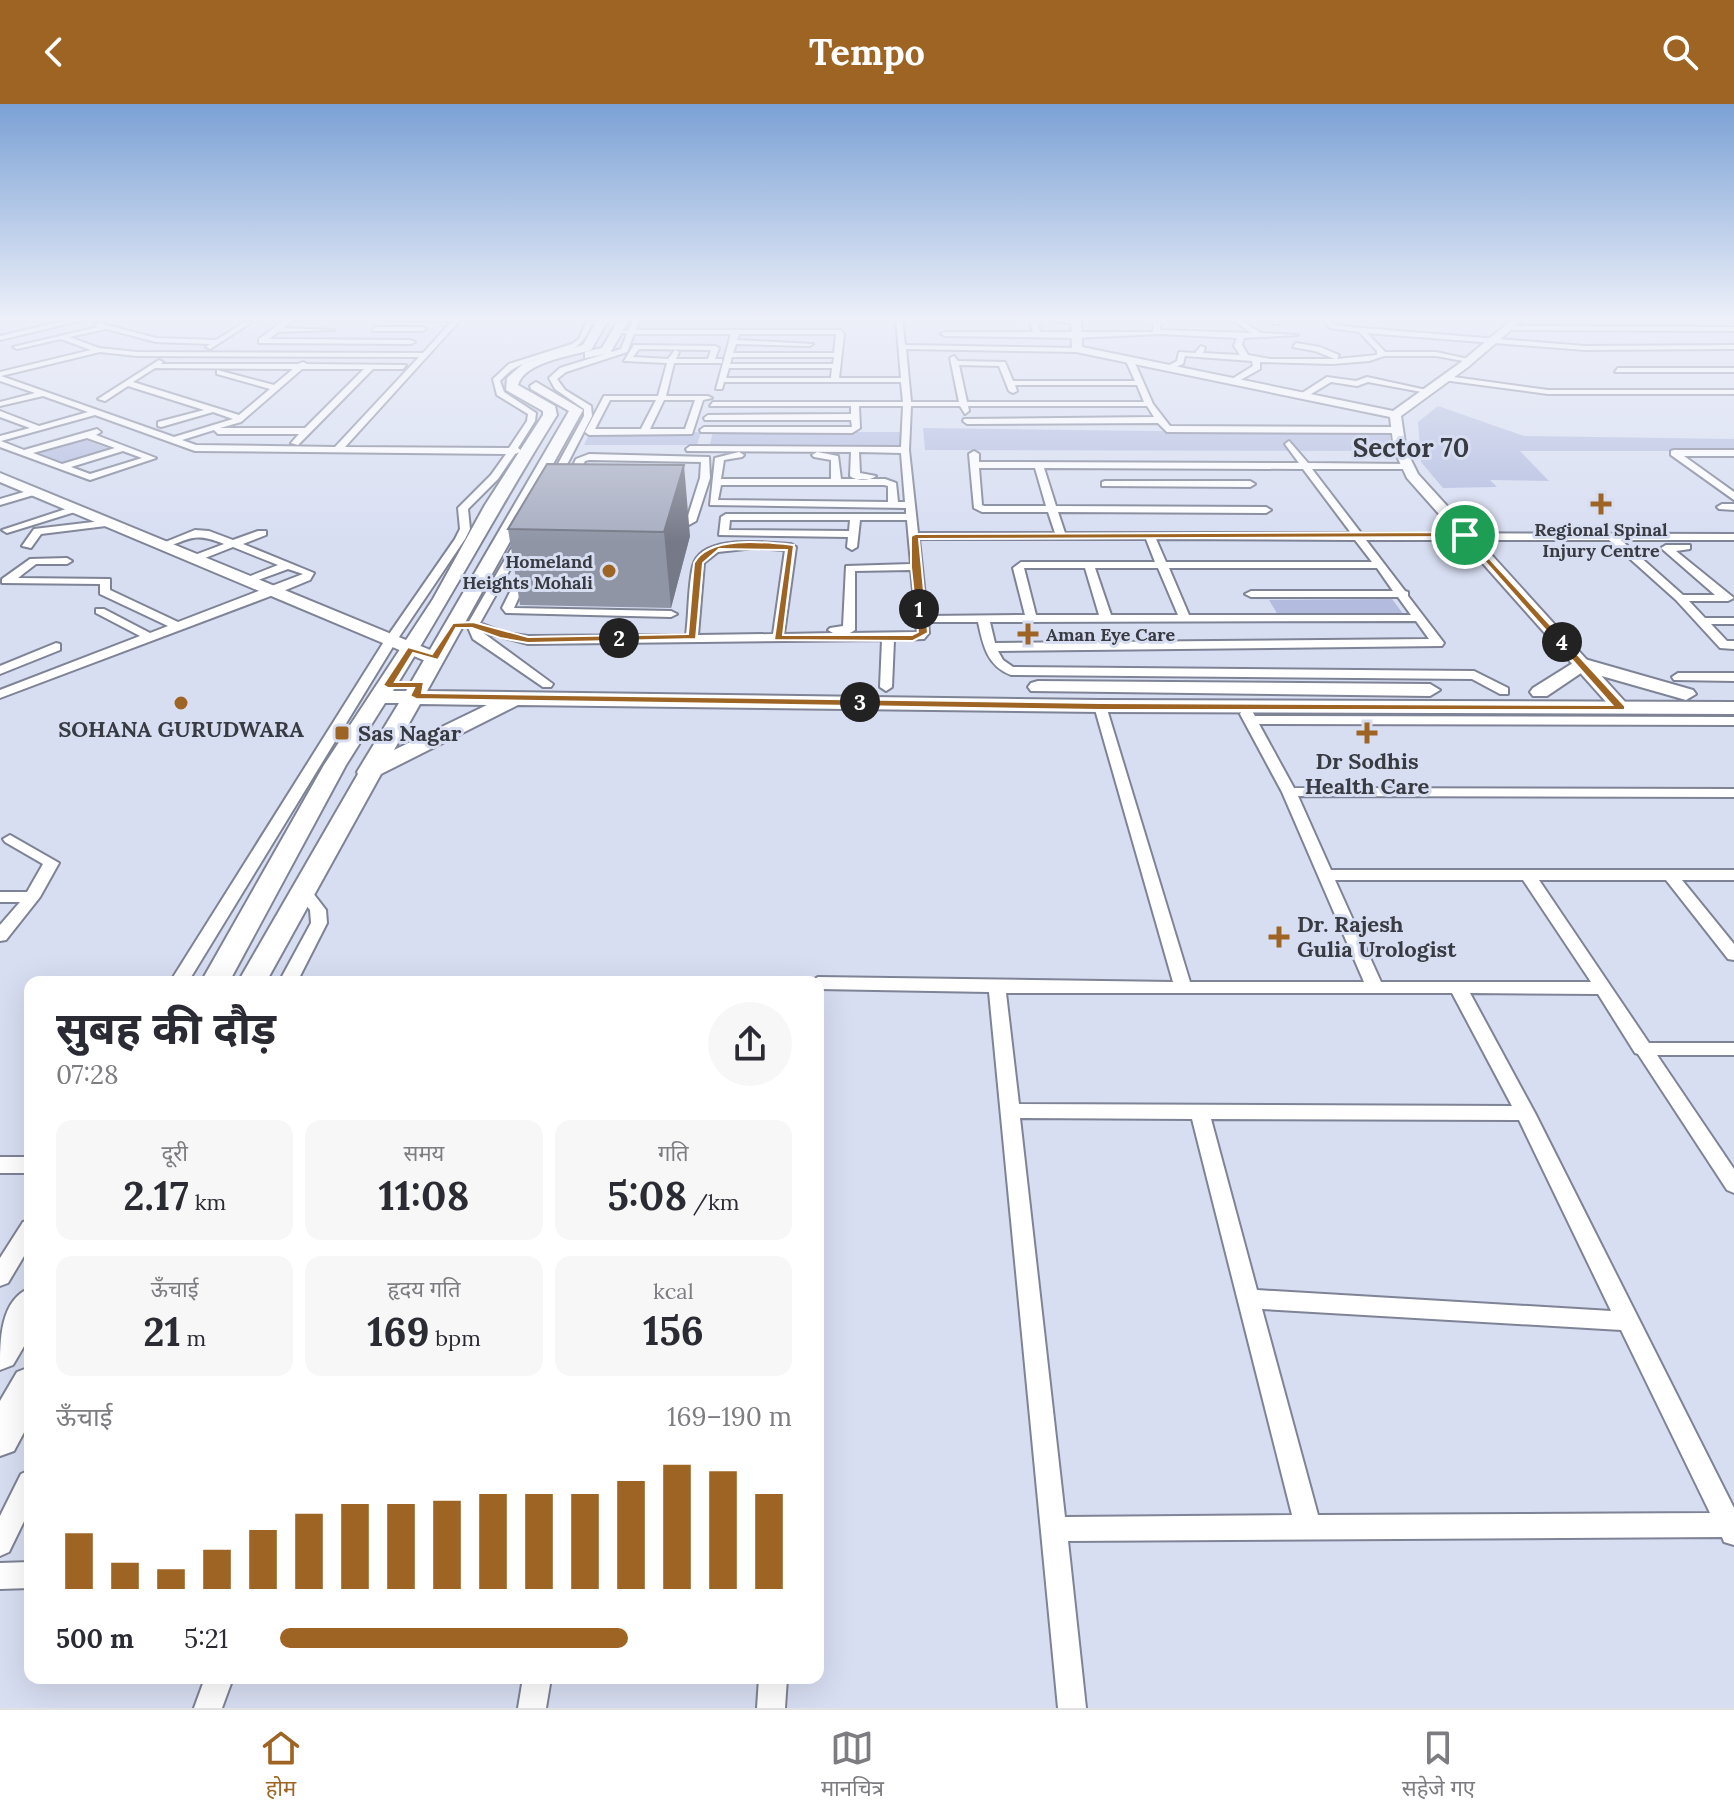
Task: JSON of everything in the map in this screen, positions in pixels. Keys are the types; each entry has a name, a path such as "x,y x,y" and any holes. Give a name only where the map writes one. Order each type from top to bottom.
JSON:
{"main road":[{"path":"520,392 550,409 571,404"},
{"path":"255,976 368,772 418,690 576,410 571,404 542,392"},
{"path":"218,976 335,765 411,649 519,451 550,415 550,409"},
{"path":"484,572 504,572"},
{"path":"453,625 473,625"},
{"path":"1540,692 1581,664 1682,686 1734,693"},
{"path":"385,691 547,684 1504,691 1734,708"},
{"path":"418,690 518,697 1100,706 1247,714 1614,700 1682,686"},
{"path":"368,772 518,697"},
{"path":"0,1354 24,1313"},
{"path":"0,1438 24,1395"}],"street":[{"path":"36,392 92,414 204,449 519,451"},
{"path":"102,399 113,392"},
{"path":"155,392 239,419"},
{"path":"226,431 271,392"},
{"path":"295,443 347,392"},
{"path":"338,449 390,392"},
{"path":"183,976 391,640 463,534 463,508 490,484 519,451 533,416 499,392"},
{"path":"546,495 584,425 588,408 562,392"},
{"path":"645,431 663,392"},
{"path":"697,450 717,392"},
{"path":"757,404 761,392"},
{"path":"473,625 516,639 572,639 693,631 920,636 923,633 905,450 906,392"},
{"path":"962,392 968,425 1159,420"},
{"path":"1013,392 1018,403"},
{"path":"1091,392 1098,403"},
{"path":"1144,392 1167,429 1399,430"},
{"path":"1288,392 1395,415 1426,392"},
{"path":"1303,395 1308,392"},
{"path":"1711,392 1734,392"},
{"path":"1722,392 1734,400"},
{"path":"0,404 41,394"},
{"path":"699,400 689,432 589,432 607,398 661,398 713,401 757,404 1149,404"},
{"path":"704,430 848,430 856,428 855,404"},
{"path":"161,424 213,410"},
{"path":"0,414 37,428"},
{"path":"0,442 37,428 92,414"},
{"path":"1395,415 1399,430 1398,444 1406,466 1614,700"},
{"path":"708,418 854,417"},
{"path":"167,439 239,419"},
{"path":"22,453 125,425"},
{"path":"204,429 308,431"},
{"path":"0,442 90,477 151,458 88,435"},
{"path":"991,647 1438,643 1289,444"},
{"path":"553,448 571,447 645,458 697,450 782,452 832,457 836,482"},
{"path":"61,467 124,448"},
{"path":"855,450 855,476 908,477"},
{"path":"905,450 722,456 713,503 912,505"},
{"path":"1734,453 1674,453 1734,497"},
{"path":"584,457 645,458 706,459 705,478 690,522 552,521 584,457"},
{"path":"1237,464 1266,510 979,508 974,459 1038,464 1237,464 1305,464 1406,466"},
{"path":"1038,464 1061,537"},
{"path":"1097,464 1115,510"},
{"path":"0,477 434,658"},
{"path":"571,478 585,478"},
{"path":"692,478 705,478"},
{"path":"717,482 889,483 893,485 893,505"},
{"path":"1105,484 1250,484"},
{"path":"0,502 34,492"},
{"path":"1722,507 1734,507"},
{"path":"7,530 75,509"},
{"path":"853,534 722,538 728,512 912,517"},
{"path":"804,630 849,630 855,517"},
{"path":"27,546 38,531 110,523"},
{"path":"0,694 309,576 200,532 163,545"},
{"path":"196,558 262,533"},
{"path":"473,625 504,572 532,533 654,533"},
{"path":"915,536 1465,535 1733,540"},
{"path":"1150,537 1185,618"},
{"path":"1612,537 1680,598 1724,645 1734,645"},
{"path":"1730,598 1666,548 1733,540"},
{"path":"693,631 699,563 703,556 717,546 791,547 779,633"},
{"path":"535,551 508,608 510,611 671,614"},
{"path":"67,561 34,561 6,581 106,581 104,592 178,626"},
{"path":"247,581 288,565"},
{"path":"1089,565 1106,618"},
{"path":"1031,618 1019,566 1162,565 1243,580 1404,594"},
{"path":"1243,580 1382,565"},
{"path":"850,568 915,567"},
{"path":"1243,580 1263,618"},
{"path":"1680,598 1730,598"},
{"path":"100,611 150,637"},
{"path":"572,639 579,614"},
{"path":"983,618 1000,667 1011,671 1474,675 1504,691"},
{"path":"920,619 1421,618"},
{"path":"1703,621 1734,621"},
{"path":"473,625 477,636 547,684"},
{"path":"886,687 888,637"},
{"path":"19,687 0,673 56,647"},
{"path":"1682,686 1734,677"},
{"path":"1100,706 1183,987"},
{"path":"1375,988 1289,792 1247,714 1734,721"},
{"path":"1289,792 1733,794"},
{"path":"0,936 32,897 51,863 3,841"},
{"path":"1324,875 1734,875"},
{"path":"1528,875 1641,1049 1732,1178"},
{"path":"1670,875 1734,955"},
{"path":"291,976 319,923 318,910 303,891"},
{"path":"0,897 32,897"},
{"path":"824,983 997,987 1602,988"},
{"path":"997,987 1072,1708"},
{"path":"1052,1529 1731,1529 1525,1113 1458,988"},
{"path":"1641,1049 1734,1049"},
{"path":"1011,1111 1525,1113"},
{"path":"1200,1112 1308,1527"},
{"path":"0,1165 24,1165"},
{"path":"0,1277 24,1238"},
{"path":"1247,1299 1629,1321"},
{"path":"0,1543 24,1494"},
{"path":"0,1576 24,1575"},
{"path":"208,1708 217,1684"},
{"path":"532,1708 536,1684"},
{"path":"771,1708 773,1684"}],"shaded area":[{"path":"1438,406 1524,436 1734,439 1734,451 1520,451 1549,481 1490,480 1497,487 1443,488 1421,462 1418,422"},
{"path":"923,428 1390,434 1390,451 925,450"},
{"path":"590,432 701,432 697,445 584,445"},
{"path":"713,432 905,432 906,445 710,444"},
{"path":"83,439 110,449 61,463 36,453"},
{"path":"1392,599 1404,615 1278,615 1269,600"}],"building":[{"path":"547,464 684,465 664,532 508,529"}],"place":[{"name":"Regional Spinal Injury Centre","path":"1601,504"},
{"name":"Homeland Heights Mohali","path":"609,571"},
{"name":"Aman Eye Care","path":"1028,634"},
{"name":"SOHANA GURUDWARA","path":"181,703"},
{"name":"Sas Nagar","path":"342,733"},
{"name":"Dr Sodhis Health Care","path":"1367,733"},
{"name":"Dr. Rajesh Gulia Urologist","path":"1279,937"}],"district":[{"name":"Sector 70","path":"1411,447"}],"route":[{"path":"1465,535 1621,708 1100,706 416,696 421,684 388,685 411,649 434,658 453,625 473,625 504,636 528,640 692,637 700,559 717,546 791,547 778,638 913,638 923,633 915,567 915,536 1465,535"}]}
